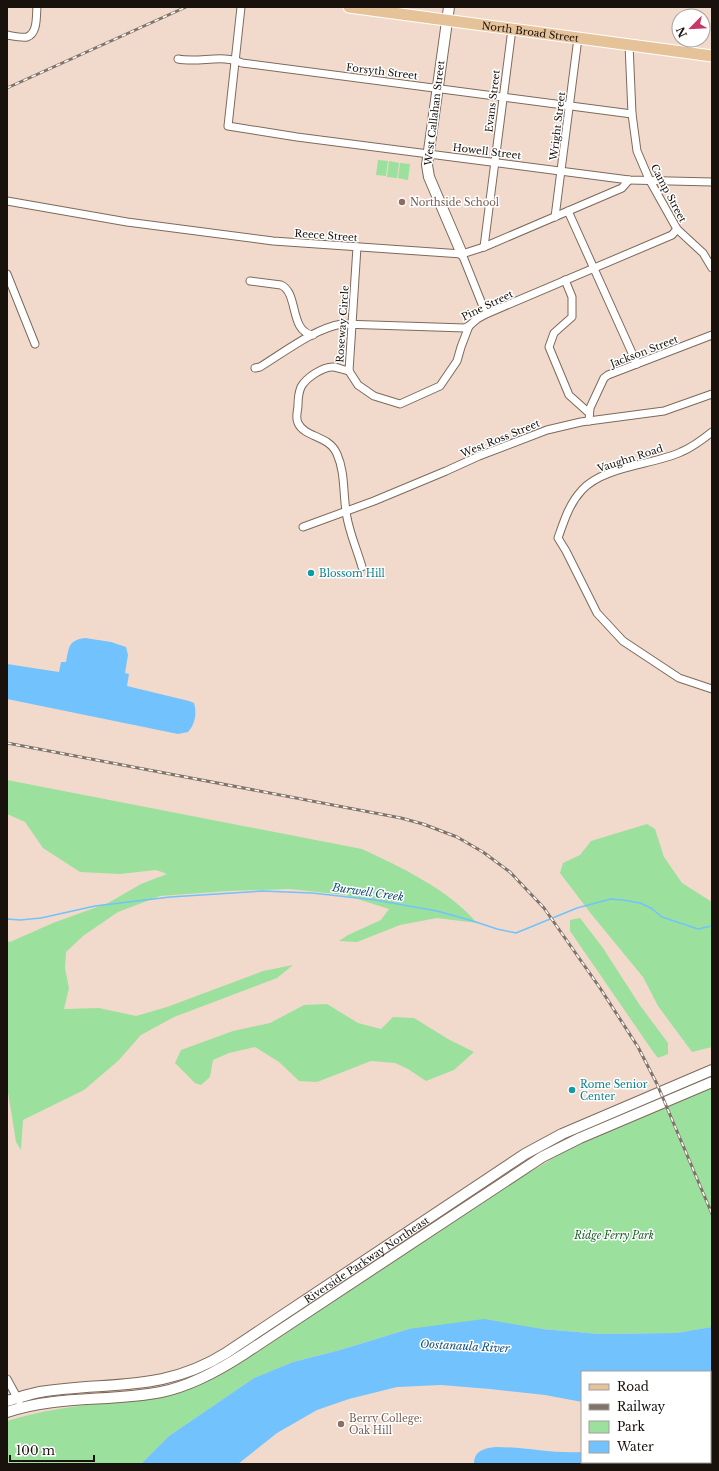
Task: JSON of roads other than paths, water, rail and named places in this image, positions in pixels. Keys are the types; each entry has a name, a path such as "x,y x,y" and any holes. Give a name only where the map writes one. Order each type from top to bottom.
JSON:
{"main road":[{"name":"North Broad Street","path":"349,7 712,56"},
{"name":"West Callahan Street","path":"449,7 426,165 429,177 462,254"},
{"name":"Riverside Parkway Northeast","path":"12,1399 50,1391 151,1382 181,1375 200,1367 218,1358 525,1154 562,1134 712,1070"},
{"name":"Riverside Parkway Northeast","path":"7,1412 50,1402 142,1395 173,1389 205,1377 244,1354 542,1157 580,1138 712,1082"}],"street":[{"path":"7,35 26,37 31,34 34,31 37,7"},
{"path":"236,60 241,7"},
{"name":"Evans Street","path":"484,247 502,97 512,29"},
{"name":"Wright Street","path":"555,217 578,38"},
{"name":"Camp Street","path":"629,44 632,114 637,151 649,179 677,230 703,253 712,268"},
{"name":"Forsyth Street","path":"178,59 189,61 231,59 242,63 632,114"},
{"name":"Howell Street","path":"236,60 228,126 297,137 561,170 628,180 649,179 712,182"},
{"name":"Reece Street","path":"7,201 127,222 231,236 300,244 462,254 484,247 622,188 628,180"},
{"path":"568,212 637,364"},
{"name":"Pine Street","path":"255,368 260,367 313,335 333,325 351,324 458,328 470,326 476,319 486,314 672,235 677,230"},
{"name":"Roseway Circle","path":"357,247 349,371 358,385 374,396 400,404 440,386 457,361 470,326"},
{"name":"West Callahan Street","path":"462,254 486,314"},
{"path":"7,274 35,344"},
{"path":"565,280 572,297 572,317 554,333 549,347 569,396 589,414"},
{"path":"250,281 277,284 286,287 289,291 294,313 299,324 306,332 313,335"},
{"name":"Jackson Street","path":"589,421 590,408 604,378 712,335"},
{"path":"349,371 333,367 326,369 307,381 299,393 296,416 297,421 303,429 328,442 338,455 342,472 346,512 362,567"},
{"name":"West Ross Street","path":"303,527 346,512 446,472 510,443 547,430 589,421 664,411 712,394"},
{"name":"Vaughn Road","path":"712,432 681,453 620,470 588,484 567,511 558,538 597,613 623,641 679,678 712,689"},
{"path":"7,1379 12,1399 23,1408"}],"water":[{"path":"85,638 111,642 126,647 128,655 125,673 129,674 127,686 194,703 195,719 188,732 178,734 7,699 7,664 59,672 61,662 66,662 72,643 79,639"},
{"name":"Oostanaula River","path":"484,1319 542,1329 600,1334 676,1333 712,1327 712,1399 711,1371 581,1371 581,1402 545,1395 441,1385 397,1387 349,1399 317,1410 277,1433 238,1464 141,1464 169,1436 254,1378 293,1362 340,1350 409,1329"},
{"path":"496,1447 560,1452 581,1452 581,1463 668,1463 474,1464 474,1460 478,1453 488,1448"}],"waterway":[{"name":"Burwell Creek","path":"7,919 20,920 41,918 95,906 170,897 262,891 312,893 375,900 437,911 497,929 516,933 577,908 611,899 640,903 651,908 662,917 698,929 712,926"}],"railway":[{"path":"7,88 186,7"},
{"path":"7,743 401,818 423,824 457,837 483,852 510,872 544,908 600,988 638,1047 657,1084 712,1214"}],"place":[{"name":"Northside School","path":"402,202"},
{"name":"Blossom Hill","path":"311,573"},
{"name":"Rome Senior Center","path":"572,1090"},
{"name":"Berry College: Oak Hill","path":"341,1424"}],"park label":[{"name":"Ridge Ferry Park","path":"614,1235"}]}
